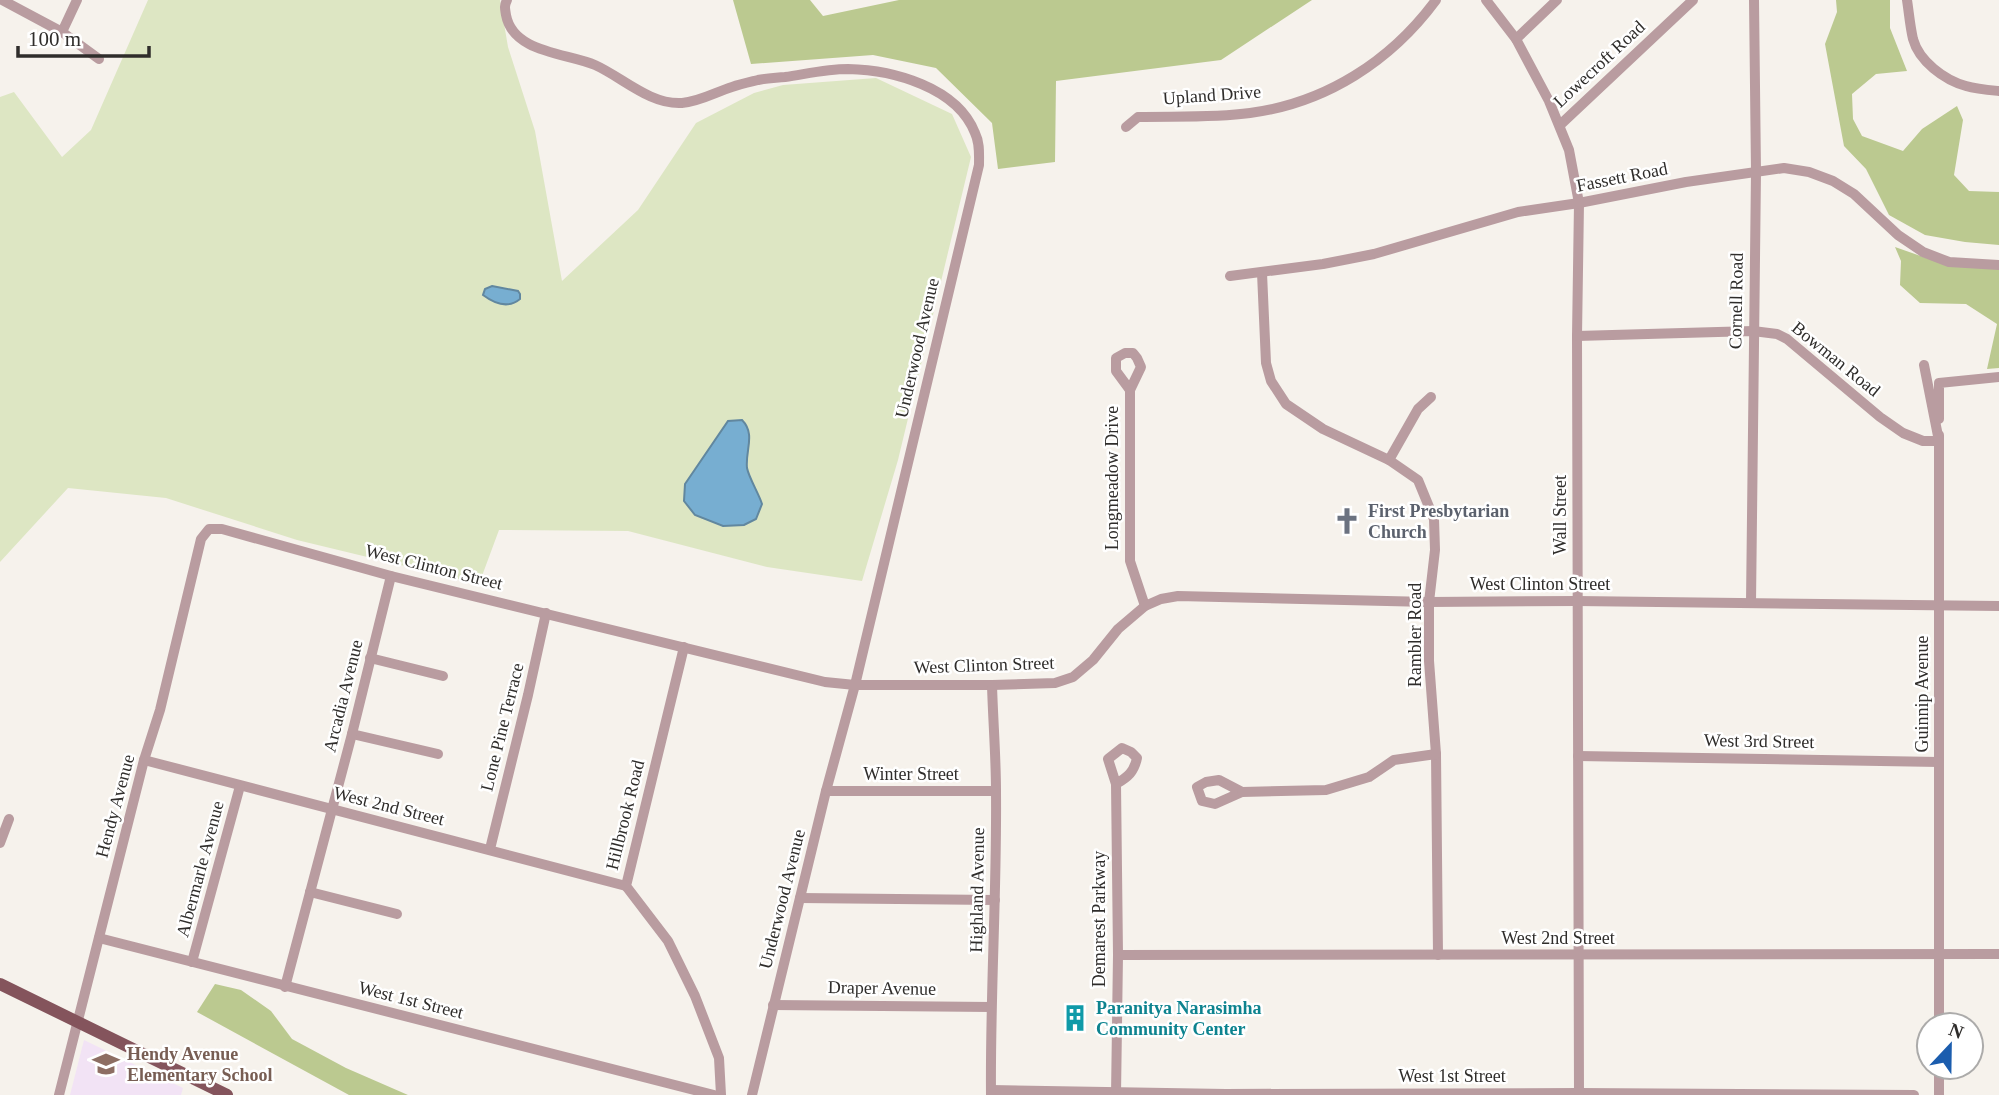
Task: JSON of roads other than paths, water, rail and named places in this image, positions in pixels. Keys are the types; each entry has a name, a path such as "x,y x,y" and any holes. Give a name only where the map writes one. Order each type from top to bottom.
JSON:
{"main road":[{"path":"0,985 227,1095"}],"street":[{"path":"2,0 62,32 99,59"},
{"path":"62,32 77,0"},
{"name":"Underwood Avenue","path":"507,0 507,20 522,40 540,50 593,65 665,101 681,103 699,99 761,79 827,70 877,72 908,80 944,96 964,114 975,132 979,149 979,165 855,685 826,791 752,1095"},
{"name":"Upland Drive","path":"1126,127 1138,117 1223,116 1280,107 1334,88 1382,57 1404,38 1436,0"},
{"name":"Wall Street","path":"1486,0 1516,39 1560,125 1569,150 1579,203 1579,1094"},
{"path":"1516,39 1557,0"},
{"name":"Lowecroft Road","path":"1560,125 1693,0"},
{"name":"Cornell Road","path":"1751,603 1756,172 1754,0"},
{"path":"1907,0 1913,41 1929,64 1956,83 1999,91"},
{"name":"Fassett Road","path":"1230,276 1324,264 1374,254 1518,212 1686,182 1784,169 1809,172 1833,181 1854,194 1898,235 1923,252 1949,262 1999,265"},
{"name":"Rambler Road","path":"1262,273 1266,363 1271,381 1286,404 1324,429 1389,460 1418,480 1434,519 1429,660 1436,754 1438,955"},
{"name":"Bowman Road","path":"1577,336 1753,331 1777,334 1787,339 1903,433 1923,440 1939,441"},
{"name":"Guinnip Avenue","path":"1924,365 1939,441 1939,1011"},
{"path":"1939,441 1940,383 1999,377"},
{"name":"Longmeadow Drive","path":"1130,390 1130,561 1145,606"},
{"path":"1389,460 1418,409 1431,397"},
{"name":"West Clinton Street","path":"209,529 222,529 391,576 684,648 825,682 855,685 1048,684 1073,677 1093,660 1118,629 1145,606 1178,596 1429,602 1999,606"},
{"name":"Hendy Avenue","path":"59,1095 144,760 160,710 201,539 209,529"},
{"name":"Arcadia Avenue","path":"285,986 391,576"},
{"name":"Lone Pine Terrace","path":"490,849 546,613"},
{"name":"Hillbrook Road","path":"684,648 626,886 668,942 695,996 719,1058 721,1095"},
{"path":"370,658 443,676"},
{"name":"Highland Avenue","path":"991,1093 996,792 992,685"},
{"path":"352,734 438,754"},
{"path":"1242,792 1326,790 1369,777 1394,760 1436,754"},
{"name":"West 3rd Street","path":"1578,756 1939,762"},
{"name":"West 2nd Street","path":"144,760 626,886"},
{"name":"Demarest Parkway","path":"1115,784 1118,955 1116,1093"},
{"name":"Albermarle Avenue","path":"192,962 240,786"},
{"name":"Winter Street","path":"826,791 996,792"},
{"path":"0,843 9,819"},
{"path":"310,892 397,914"},
{"path":"800,898 995,900"},
{"name":"West 1st Street","path":"99,938 715,1095"},
{"name":"West 2nd Street","path":"1118,955 1999,954"},
{"name":"Draper Avenue","path":"773,1005 991,1007"},
{"name":"West 1st Street","path":"991,1093 1914,1095"}],"water":[{"path":"492,286 518,291 520,299 506,305 492,301 483,295 485,289"},
{"path":"742,420 749,437 747,468 762,504 756,519 744,525 723,526 695,515 684,501 685,484 728,421"}],"place":[{"name":"First Presbytarian Church","path":"1347,521"},
{"name":"Paranitya Narasimha Community Center","path":"1075,1018"},
{"name":"Hendy Avenue Elementary School","path":"106,1064"}]}
